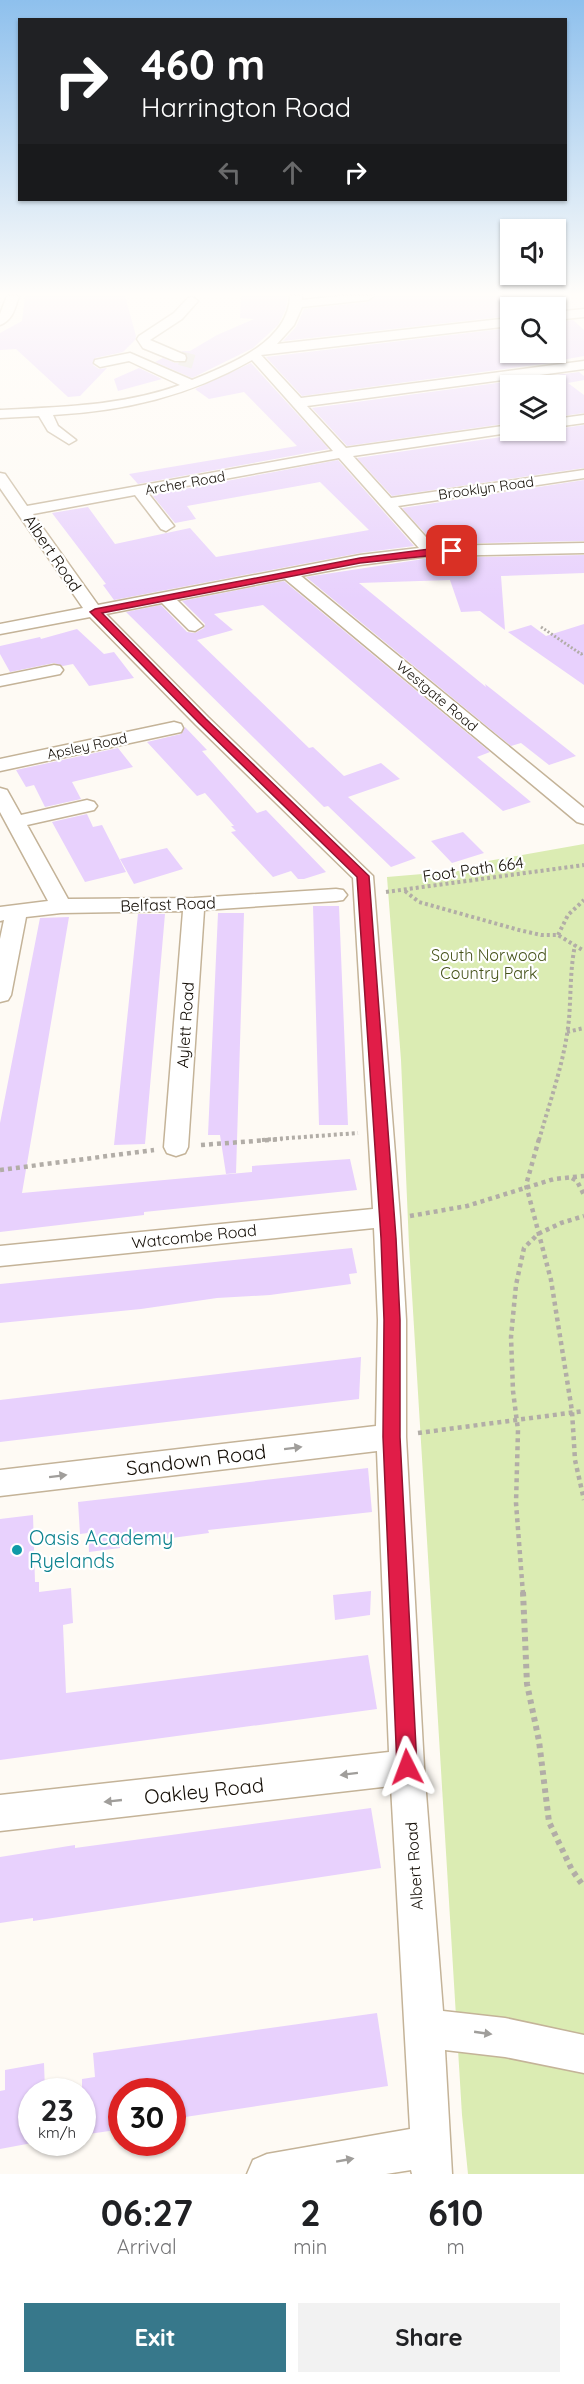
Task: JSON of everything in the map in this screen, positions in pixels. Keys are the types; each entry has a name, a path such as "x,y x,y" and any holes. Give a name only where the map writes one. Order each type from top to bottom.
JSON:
{"street":[{"path":"0,414 138,401 150,397"},
{"path":"292,397 430,551"},
{"path":"297,404 345,397"},
{"path":"46,411 45,418 49,425 69,440"},
{"path":"566,421 584,419"},
{"name":"Archer Road","path":"0,503 20,505 139,491 345,454 500,431"},
{"name":"Brooklyn Road","path":"388,503 584,474"},
{"name":"Albert Road","path":"0,477 95,612 202,721 363,876 387,1218 392,1320 391,1437 407,1767 425,2029 431,2160"},
{"path":"139,491 166,526"},
{"path":"0,629 167,599 360,560 430,551 584,548"},
{"name":"Westgate Road","path":"289,574 584,818"},
{"path":"167,599 195,626"},
{"path":"0,681 54,670"},
{"name":"Apsley Road","path":"0,765 174,728"},
{"path":"0,794 61,906"},
{"path":"15,822 87,806"},
{"name":"Belfast Road","path":"8,913 61,906 194,904 336,895"},
{"name":"Aylett Road","path":"176,1147 194,904"},
{"path":"0,995 8,913"},
{"name":"Watcombe Road","path":"0,1256 387,1218"},
{"name":"Sandown Road","path":"0,1483 391,1437"},
{"name":"Oakley Road","path":"0,1813 407,1767"},
{"path":"425,2029 471,2031 503,2036 584,2054"},
{"path":"267,2174 431,2160"}],"path":[{"path":"541,627 583,654"},
{"name":"Foot Path 664","path":"365,893 405,891 584,864"},
{"path":"405,891 419,902 519,930 541,935 558,935 584,951"},
{"path":"558,935 568,915 584,900"},
{"path":"575,945 570,972 567,1032 554,1093 544,1118 526,1185 551,1280 567,1392 572,1411 574,1460 584,1500"},
{"path":"567,1032 584,1028"},
{"path":"387,1218 422,1215 476,1204 526,1185 566,1176 584,1176"},
{"path":"566,1176 577,1180 584,1195"},
{"path":"584,1216 561,1222 538,1234 524,1248 512,1319 513,1391 518,1419 516,1503 525,1606 527,1684 539,1741 549,1822 572,1870 584,1887"},
{"path":"391,1437 584,1411"}],"green space":[{"name":"South Norwood Country Park","path":"584,844 584,2174 468,2174 462,2115 409,1245 401,1060 387,877 481,869 491,864 488,861"}],"building":[{"path":"249,397 282,397 329,449 138,484 129,474 297,446"},
{"path":"390,397 500,397 500,424 347,446 312,408"},
{"path":"566,397 584,397 584,413 566,415"},
{"path":"584,425 584,468 392,496 357,458 500,437 500,441 566,441 566,428"},
{"path":"338,460 414,546 360,553 114,600 103,585 106,584 52,513 88,507 115,544 190,528 216,557 369,530 320,482 187,506 196,519 175,523 152,495"},
{"path":"584,480 584,541 435,544 402,508"},
{"path":"584,555 584,573 501,576 505,630 480,611 461,612 450,580 359,583 486,687 485,684 576,756 549,765 521,743 511,746 306,577 430,558"},
{"path":"284,581 490,752 477,757 531,802 503,811 263,605 214,614 233,630 197,640 309,748 313,747 344,776 381,763 400,779 348,797 416,858 391,867 328,806 324,807 126,612 161,605 187,632 195,633 204,628 205,624 182,601"},
{"path":"584,624 584,685 508,632 531,625 546,636"},
{"path":"77,629 104,654 114,652 134,678 89,686 73,664 63,666 54,663 10,672 0,654 0,646 40,637 41,639"},
{"path":"185,727 207,750 202,751 257,813 266,810 326,872 304,879 298,879 291,871 273,877 231,832 236,831 231,826 234,826 205,793 197,796 147,742 181,734"},
{"path":"118,748 133,767 72,782 81,799 45,807 34,785 26,787 16,770"},
{"path":"87,814 93,827 102,825 126,872 85,882 52,822"},
{"path":"463,832 484,853 452,863 431,841"},
{"path":"167,848 183,869 134,884 120,859"},
{"path":"313,906 339,906 348,1125 319,1125"},
{"path":"218,913 244,913 236,1173 226,1174 220,1135 208,1135"},
{"path":"138,914 165,914 145,1144 114,1145"},
{"path":"69,917 22,1193 252,1172 252,1166 350,1159 357,1190 144,1212 144,1215 0,1232 0,1123 40,918"},
{"path":"352,1248 357,1273 349,1274 351,1284 270,1295 217,1298 141,1309 0,1323 0,1284"},
{"path":"361,1357 359,1399 0,1442 0,1400"},
{"path":"368,1468 372,1512 208,1530 209,1533 120,1545 120,1548 89,1552 88,1533 80,1534 78,1502"},
{"path":"33,1515 35,1582 39,1582 39,1592 71,1588 73,1623 63,1625 66,1693 368,1655 377,1709 0,1760 0,1519"},
{"path":"371,1591 370,1615 335,1620 333,1595"},
{"path":"371,1808 381,1868 33,1921 33,1918 0,1923 0,1857 75,1845 75,1848"},
{"path":"377,2013 388,2086 186,2117 186,2078 108,2078 108,2131 96,2133 96,2078 88,2078 95,2077 93,2053"},
{"path":"44,2063 45,2078 18,2078 18,2146 0,2149 0,2091 5,2090 5,2070"}],"place":[{"name":"Oasis Academy Ryelands","path":"17,1550"}],"route":[{"path":"407,1767 391,1437 392,1320 388,1238 363,876 202,721 95,612 360,560 430,551 452,551"}]}
